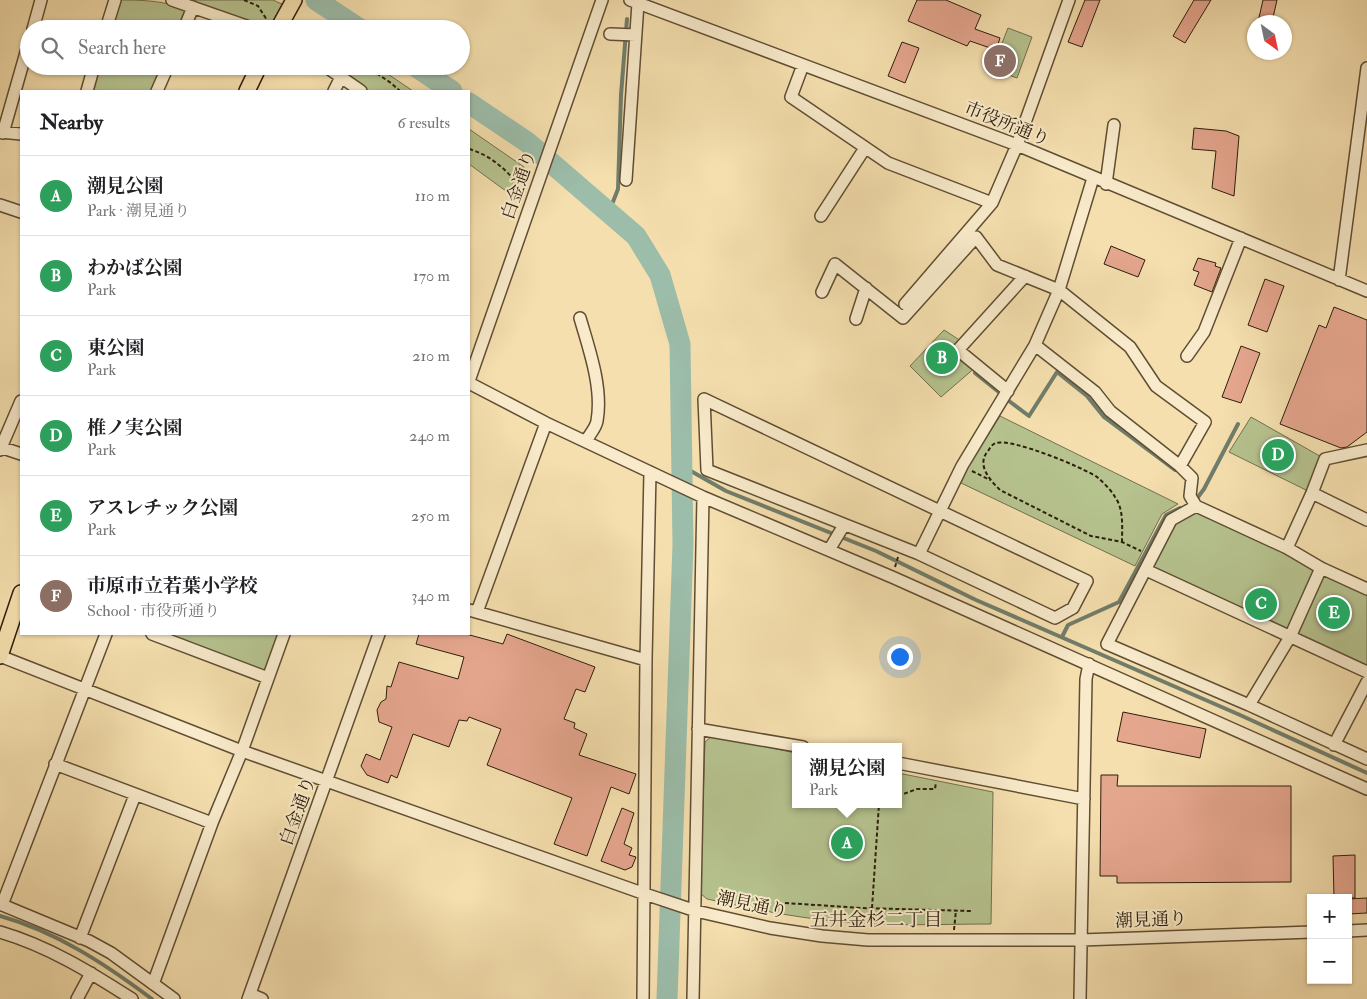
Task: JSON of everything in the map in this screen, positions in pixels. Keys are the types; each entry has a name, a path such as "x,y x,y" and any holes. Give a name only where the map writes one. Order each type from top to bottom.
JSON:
{"main road":[{"path":"277,20 292,4"},
{"path":"247,90 255,75"},
{"path":"0,656 20,597"}],"street":[{"path":"35,20 41,0"},
{"path":"109,20 115,0"},
{"path":"172,0 230,20"},
{"name":"白金通り","path":"470,379 602,0"},
{"path":"898,313 992,203 1016,145 1069,0"},
{"path":"626,180 636,36 634,2"},
{"name":"市役所通り","path":"634,2 1016,145 1367,291"},
{"path":"188,20 193,7"},
{"path":"610,34 636,36"},
{"path":"803,65 791,96 888,163 992,203"},
{"path":"1339,280 1367,68"},
{"path":"20,72 2,133 20,134"},
{"path":"86,90 91,75"},
{"path":"157,90 164,75"},
{"path":"334,90 341,76 360,90"},
{"path":"1106,184 1114,125"},
{"path":"821,216 865,148"},
{"path":"919,554 962,466 1035,345 1060,290 1093,178"},
{"path":"0,205 20,212"},
{"path":"822,292 835,264 903,318 976,237 997,265 1060,290 1130,347 1156,386 1206,422 1180,466"},
{"path":"1187,356 1204,332 1241,238"},
{"path":"1008,392 958,350 1025,276"},
{"path":"856,319 866,288"},
{"path":"580,318 593,361 598,395 597,422 586,442"},
{"path":"1035,345 1095,392 1110,411 1180,466 1192,478 1190,496 1196,506 1287,548 1320,568 1367,589"},
{"path":"470,383 546,423 703,497 1090,664 1367,789"},
{"path":"704,399 1087,582 1073,608 1055,618 919,554 844,525 707,470 704,399"},
{"path":"20,402 0,448 20,454"},
{"path":"546,423 473,611 646,660"},
{"path":"1287,548 1325,459 1367,450"},
{"path":"643,999 646,660 650,472"},
{"path":"1312,493 1367,520"},
{"path":"693,999 703,497"},
{"path":"1196,506 1171,520 1107,644 1249,705 1367,759"},
{"path":"829,550 844,525"},
{"path":"1249,705 1290,637 1320,568"},
{"path":"1146,570 1367,672"},
{"path":"106,635 1,905 111,953 174,999"},
{"path":"155,635 268,678"},
{"path":"153,984 212,822 242,751 284,635"},
{"name":"白金通り","path":"249,997 380,635"},
{"name":"潮見通り","path":"0,656 242,751 327,782 696,911 770,928 822,936 868,940 1081,940 1307,932"},
{"path":"1080,999 1086,679 1090,664"},
{"path":"1334,745 1367,682"},
{"path":"698,728 792,745"},
{"path":"55,764 212,822"},
{"path":"902,764 1084,799"},
{"path":"80,938 135,794"},
{"path":"1352,931 1367,930"},
{"path":"0,932 48,949 91,972 132,999"},
{"path":"77,999 91,972"},
{"path":"249,997 262,999"}],"path":[{"path":"244,0 258,6 270,20"},
{"path":"379,75 399,90"},
{"path":"470,149 485,155 495,162 518,184"},
{"path":"990,480 983,463 986,453 997,442 1019,445 1079,468 1097,477 1116,498 1120,510 1122,542"},
{"path":"962,466 990,480 1000,490 1091,536 1122,542 1136,549"},
{"path":"892,577 901,547"},
{"path":"902,795 917,789 935,789 938,770"},
{"path":"872,908 879,808"},
{"path":"785,903 971,911"},
{"path":"954,940 956,910"}],"green space":[{"path":"119,0 163,3 172,5 185,12 182,20 113,20"},
{"path":"187,0 273,0 284,5 277,20 241,20"},
{"path":"1008,28 1032,37 1017,78 992,69"},
{"path":"97,75 158,75 152,90 93,90"},
{"path":"346,75 389,75 412,90 368,90"},
{"path":"470,130 524,167 514,197 470,165"},
{"path":"944,330 964,343 958,350 977,366 941,397 910,366"},
{"path":"1000,416 1178,504 1162,514 1135,566 961,483 970,463"},
{"path":"1251,417 1325,459 1312,493 1229,452"},
{"path":"1196,506 1367,589 1367,672 1146,570 1171,520"},
{"path":"162,635 284,635 268,678"},
{"path":"712,736 792,752 792,808 902,808 902,774 993,792 991,924 912,925 854,923 786,915 707,899 700,893 705,742"}],"building":[{"path":"917,0 946,0 981,15 975,29 1000,38 996,50 970,41 967,46 908,21"},
{"path":"1085,0 1100,0 1082,47 1068,42"},
{"path":"1194,0 1211,0 1185,43 1173,36"},
{"path":"1263,0 1277,0 1274,15 1260,15"},
{"path":"902,42 919,48 905,83 888,76"},
{"path":"1194,128 1226,131 1239,136 1234,196 1212,188 1216,151 1192,149"},
{"path":"1111,246 1145,260 1138,277 1104,264"},
{"path":"1198,258 1216,263 1215,266 1221,268 1212,292 1194,285 1199,272 1193,270"},
{"path":"1265,279 1284,286 1267,332 1248,325"},
{"path":"1334,307 1367,320 1367,432 1347,447 1341,448 1280,424 1319,325 1326,328"},
{"path":"1241,346 1260,353 1241,403 1222,397"},
{"path":"507,634 595,667 585,692 576,689 564,719 575,723 574,728 587,734 579,755 636,774 629,794 611,787 587,856 554,844 572,798 487,765 501,729 469,717 467,721 459,720 449,747 413,734 397,778 391,775 388,783 367,775 361,766 366,754 380,760 392,727 379,722 377,710 381,702 386,699 387,686 391,687 399,662 458,679 464,657 416,644 419,635 470,635 503,644"},
{"path":"1123,712 1206,729 1200,758 1117,741"},
{"path":"1101,775 1118,775 1117,786 1291,786 1291,882 1117,883 1117,876 1100,876"},
{"path":"622,808 634,813 624,844 632,848 629,855 636,857 632,867 625,870 601,861"},
{"path":"1355,855 1355,898 1352,898 1352,894 1334,894 1333,856"},
{"path":"1367,898 1367,913 1352,914 1352,899"}],"waterway":[{"path":"316,0 346,20"},
{"path":"609,212 618,189 621,95 627,19"},
{"path":"428,75 451,90"},
{"path":"470,104 527,142 636,236 660,275 680,344 683,544 667,999"},
{"path":"1009,401 1029,416 1057,372 1087,396 1104,417 1175,470"},
{"path":"975,373 1000,393"},
{"path":"1198,497 1238,424"},
{"path":"682,466 726,491 876,551 976,600 1240,715 1367,773"},
{"path":"1062,637 1068,625 1119,602 1166,515 1180,508"},
{"path":"0,916 41,931 80,950 152,999"}],"place":[{"name":"市原市立若葉小学校","path":"1000,61"},
{"name":"わかば公園","path":"942,358"},
{"name":"椎ノ実公園","path":"1278,455"},
{"name":"東公園","path":"1261,604"},
{"name":"アスレチック公園","path":"1334,613"},
{"name":"潮見公園","path":"847,843"}],"district":[{"name":"五井金杉二丁目","path":"876,920"}]}
